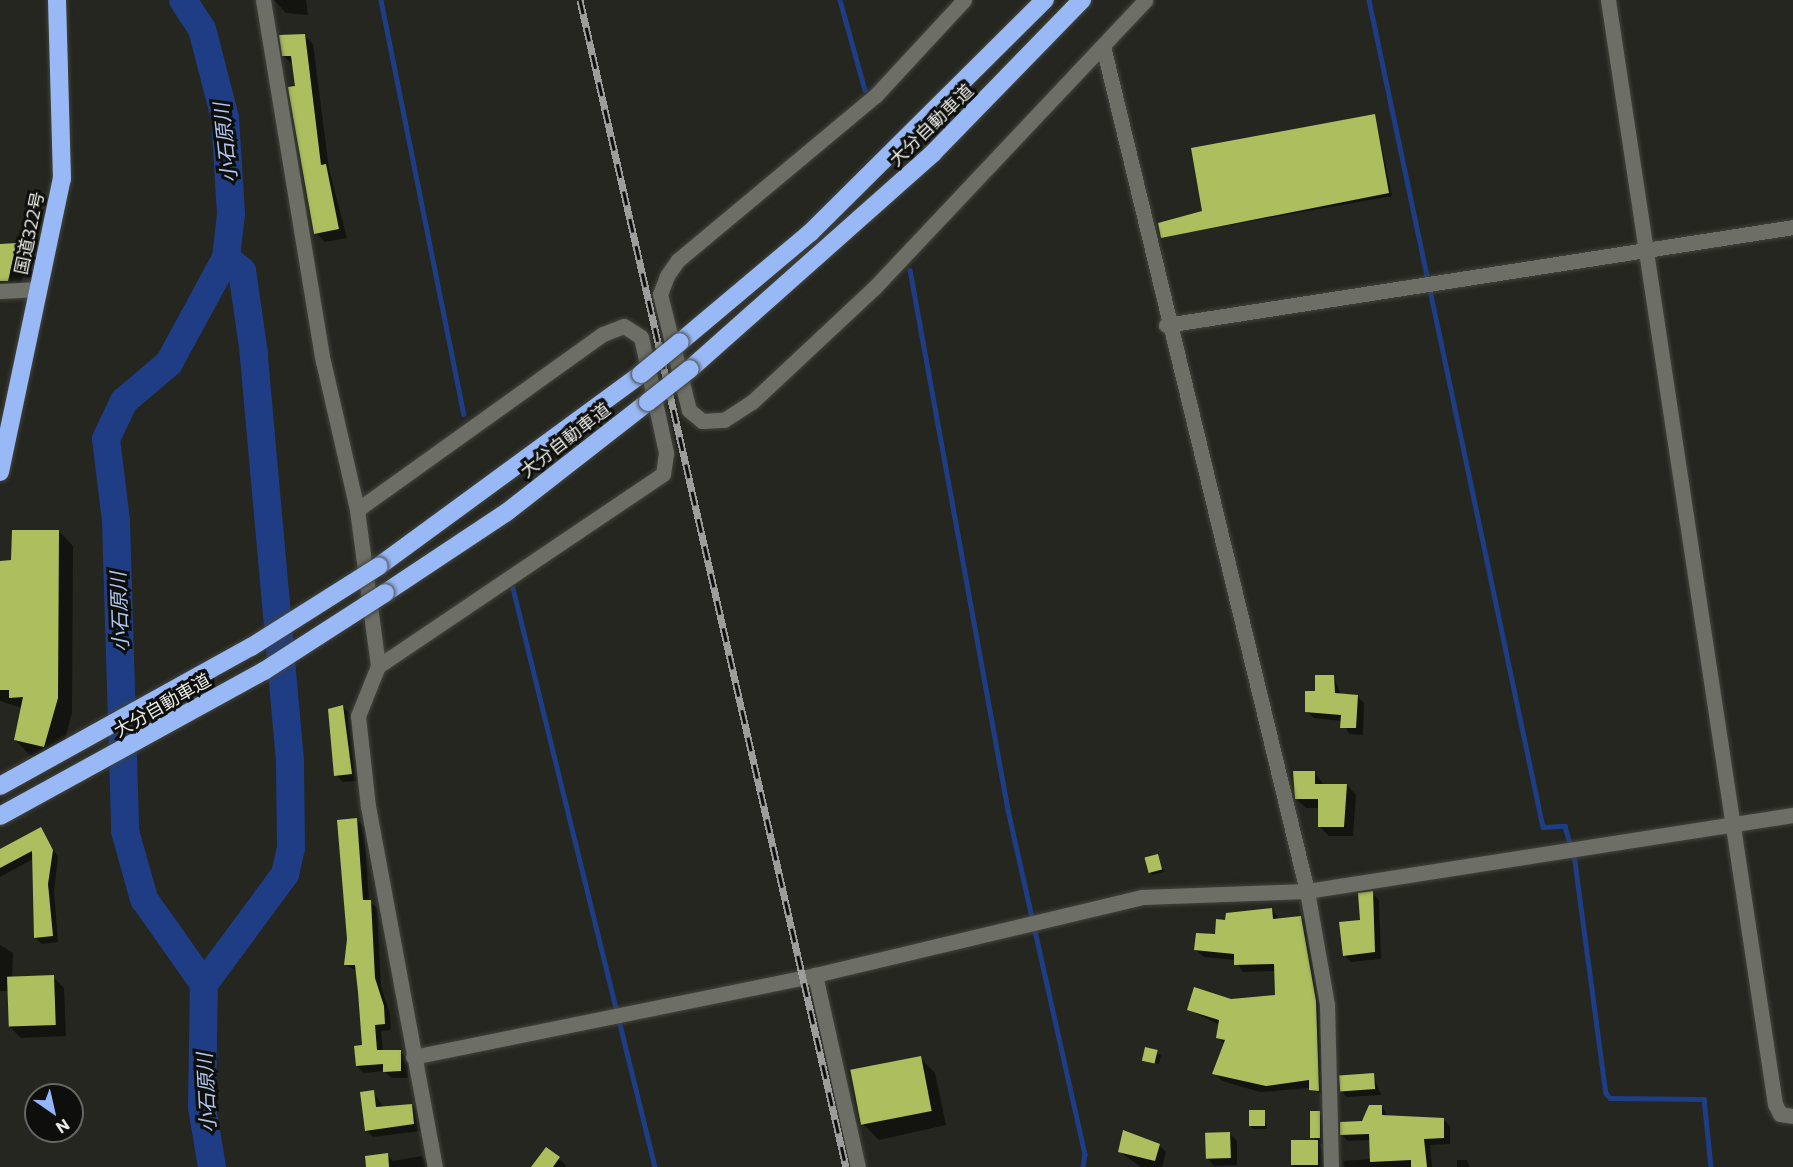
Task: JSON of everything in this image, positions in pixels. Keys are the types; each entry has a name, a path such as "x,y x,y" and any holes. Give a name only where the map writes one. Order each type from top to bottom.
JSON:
{"highway":[{"name":"国道322号","path":"0,472 63,179 57,0"},
{"name":"大分自動車道","path":"0,786 251,647 380,566 641,374 810,233 1045,0"},
{"name":"大分自動車道","path":"0,816 243,683 385,594 507,512 690,369 933,153 1082,0"}],"street":[{"path":"263,0 323,361 357,510 378,666 357,716 376,871 435,1167"},
{"path":"964,0 876,95 678,260 667,276 660,294 689,410 702,421 724,420 752,402 875,287 954,197 1103,46 1145,0"},
{"path":"1608,0 1775,1104 1780,1114 1793,1116"},
{"path":"1103,46 1166,325 1307,891 1327,1004 1331,1167"},
{"path":"1166,325 1793,227"},
{"path":"0,291 39,289"},
{"path":"357,510 603,334 624,326 641,337 666,453 663,474 378,666"},
{"path":"413,1058 815,975 1143,897 1307,891 1793,815"},
{"path":"815,975 858,1167"}],"building":[{"path":"305,34 321,165 326,164 339,229 314,234 288,87 295,86 291,56 282,56 279,35"},
{"path":"1375,114 1389,193 1161,238 1158,223 1202,211 1191,148"},
{"path":"17,243 8,281 0,281 0,244"},
{"path":"12,530 59,530 58,698 44,747 14,740 23,697 9,698 9,690 0,690 0,561 11,560"},
{"path":"1315,675 1334,675 1335,693 1358,695 1356,728 1340,728 1341,715 1305,712 1305,691 1315,691"},
{"path":"343,705 352,774 334,776 328,709"},
{"path":"1293,771 1315,771 1315,784 1347,784 1344,827 1318,827 1318,799 1295,799"},
{"path":"357,818 363,900 371,900 375,978 384,1006 385,1024 375,1025 377,1050 401,1050 401,1071 383,1072 383,1064 356,1066 354,1046 362,1045 358,992 355,965 344,965 347,939 337,820"},
{"path":"41,827 53,850 48,884 53,936 34,938 32,851 0,868 0,849"},
{"path":"1158,854 1162,869 1149,873 1144,858"},
{"path":"1373,891 1375,952 1343,956 1339,922 1360,920 1358,893"},
{"path":"1272,908 1273,919 1301,916 1316,1001 1319,1091 1309,1090 1309,1080 1266,1086 1212,1074 1225,1040 1216,1038 1219,1020 1187,1010 1194,987 1231,999 1275,995 1274,964 1234,965 1234,954 1194,950 1196,933 1215,934 1216,919 1225,920 1226,913"},
{"path":"54,975 56,1025 9,1027 7,977"},
{"path":"1145,1047 1158,1050 1155,1064 1142,1061"},
{"path":"921,1056 932,1111 861,1125 850,1070"},
{"path":"1374,1073 1375,1089 1340,1091 1339,1075"},
{"path":"374,1090 376,1107 412,1104 414,1124 365,1131 360,1092"},
{"path":"1369,1105 1382,1105 1382,1115 1444,1118 1444,1138 1424,1139 1427,1167 1411,1167 1411,1160 1370,1162 1369,1134 1340,1135 1340,1122 1362,1121"},
{"path":"1249,1110 1265,1110 1265,1126 1249,1126"},
{"path":"1310,1111 1320,1111 1320,1138 1310,1138"},
{"path":"1123,1130 1160,1144 1155,1161 1118,1152"},
{"path":"1230,1132 1231,1158 1206,1159 1205,1133"},
{"path":"1291,1140 1318,1140 1318,1165 1291,1165"},
{"path":"546,1147 560,1157 553,1167 531,1167"},
{"path":"388,1153 389,1167 366,1167 365,1156"}],"waterway":[{"name":"小石原川","path":"183,0 202,29 225,118 231,214 226,258 169,363 124,401 106,439 116,521 125,831 144,899 204,984"},
{"path":"381,0 464,414"},
{"path":"840,0 865,90"},
{"path":"1369,0 1543,827 1565,826 1575,862 1606,1093 1610,1098 1704,1099 1711,1167"},
{"name":"小石原川","path":"212,1167 202,1107 204,984 285,874 291,848 290,761 254,354 242,271 226,258"},
{"path":"910,270 1008,810 1085,1154 1083,1167"},
{"path":"513,588 655,1167"}],"railway":[{"path":"580,0 846,1167"}]}
